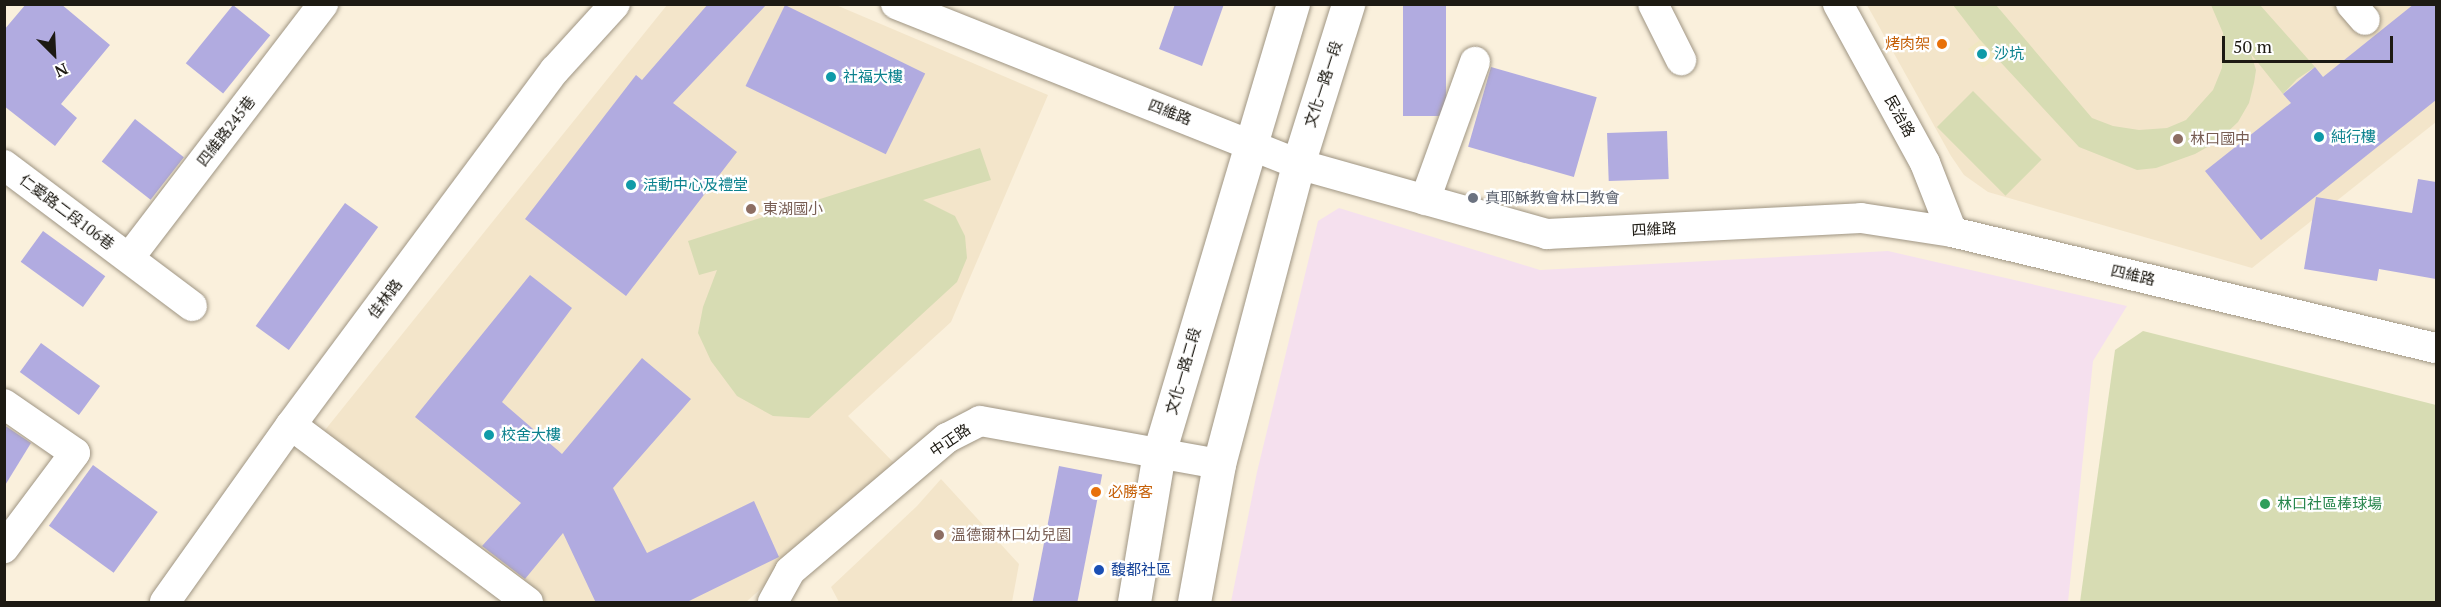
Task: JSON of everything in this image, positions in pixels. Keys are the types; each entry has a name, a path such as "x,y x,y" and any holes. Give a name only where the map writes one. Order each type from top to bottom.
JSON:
{"main road":[{"path":"1250,143 1293,4"},
{"name":"文化一路一段","path":"1298,164 1348,4"},
{"name":"文化一路二段","path":"1134,603 1159,453 1250,143"},
{"path":"1194,603 1219,464 1298,164"}],"street":[{"name":"四維路245巷","path":"129,258 323,4"},
{"name":"佳林路","path":"174,599 291,424 555,70 615,4"},
{"name":"四維路","path":"896,4 1298,164 1547,234 1860,218 1952,232 2436,348"},
{"path":"1653,4 1681,60"},
{"name":"民治路","path":"1839,4 1925,163 1952,232"},
{"path":"1425,200 1475,63"},
{"name":"仁愛路二段106巷","path":"4,165 192,306"},
{"path":"4,404 75,453 4,548"},
{"name":"中正路","path":"773,603 790,571 946,438 980,421 1219,464"},
{"path":"291,424 528,603"}],"shaded area":[{"name":"東湖國小","path":"667,5 836,5 1048,95 951,322 848,416 898,467 746,602 543,602 321,435"},
{"name":"林口國中","path":"1867,5 2436,5 2436,122 2252,268 1988,192 1964,175 1951,156"},
{"path":"1339,208 1540,270 1888,251 2127,306 2093,361 2068,602 1231,602 1257,472 1318,221"},
{"name":"溫德爾林口幼兒園","path":"941,479 1019,564 1012,602 839,602 831,587 917,506"}],"green space":[{"path":"1953,5 1996,5 2092,118 2113,126 2139,130 2167,128 2186,120 2213,90 2222,68 2223,33 2211,5 2260,5 2315,67 2297,79 2283,94 2251,54 2256,70 2254,83 2249,103 2238,122 2218,141 2195,154 2156,168 2137,170 2079,147 1980,40"},
{"path":"1973,91 2042,160 2006,196 1937,127"},
{"path":"980,148 991,180 923,200 955,216 965,236 967,258 957,282 809,418 773,416 737,396 711,361 698,333 703,307 717,270 699,275 688,241"},
{"name":"林口社區棒球場","path":"2143,331 2436,405 2436,602 2080,602 2115,350"}],"sand":[{"name":"沙坑","path":"1980,40 1997,58 1983,68 1968,49"}],"building":[{"path":"26,4 61,4 110,45 61,104 77,118 55,146 4,106 4,30"},
{"name":"活動中心及禮堂","path":"708,4 767,4 673,103 737,152 626,296 525,219 636,75 642,80"},
{"path":"1175,4 1224,4 1202,66 1159,49"},
{"path":"1403,4 1446,4 1446,116 1403,116"},
{"name":"純行樓","path":"2414,4 2436,4 2436,100 2261,240 2205,171 2291,103 2283,94 2315,67 2323,77"},
{"path":"233,5 270,35 223,93 186,63"},
{"name":"社福大樓","path":"785,5 925,73 886,154 746,86"},
{"path":"1491,67 1597,97 1574,177 1468,147"},
{"path":"135,119 184,157 151,200 102,162"},
{"path":"1667,131 1669,179 1609,181 1607,133"},
{"path":"2418,179 2436,182 2436,279 2379,269 2377,281 2304,269 2316,197 2412,213"},
{"path":"345,203 378,227 289,350 256,326"},
{"path":"43,231 105,276 83,307 21,262"},
{"name":"校舍大樓","path":"530,275 572,308 502,402 562,454 642,358 691,399 613,488 647,553 754,501 779,557 685,603 596,603 563,533 525,579 482,546 521,503 415,417"},
{"path":"41,343 100,386 79,415 20,372"},
{"path":"4,425 31,443 4,487"},
{"path":"93,465 158,512 114,573 49,526"},
{"path":"1059,466 1102,474 1077,602 1033,602"}],"place":[{"name":"烤肉架","path":"1942,44"},
{"name":"沙坑","path":"1982,54"},
{"name":"社福大樓","path":"831,77"},
{"name":"純行樓","path":"2319,137"},
{"name":"林口國中","path":"2178,139"},
{"name":"活動中心及禮堂","path":"631,185"},
{"name":"真耶穌教會林口教會","path":"1473,198"},
{"name":"東湖國小","path":"751,209"},
{"name":"校舍大樓","path":"489,435"},
{"name":"必勝客","path":"1096,492"},
{"name":"林口社區棒球場","path":"2265,504"},
{"name":"溫德爾林口幼兒園","path":"939,535"},
{"name":"馥都社區","path":"1099,570"}]}
